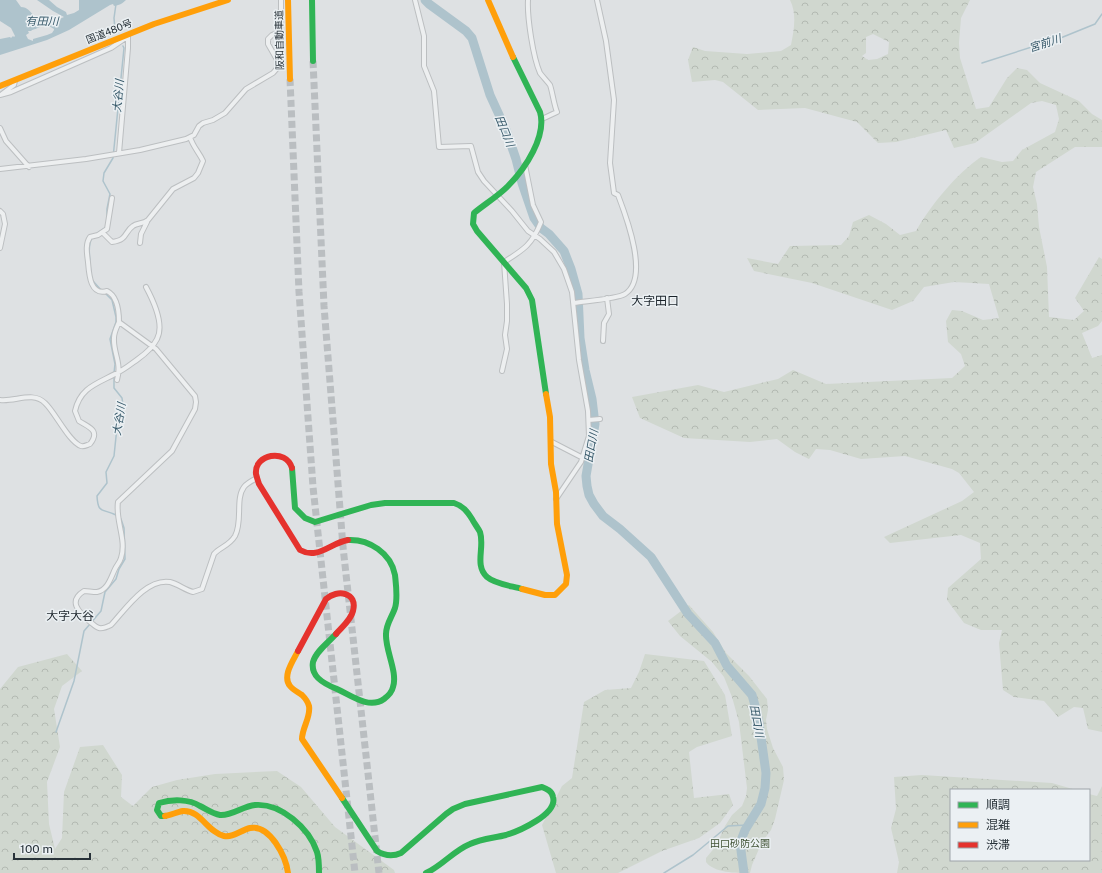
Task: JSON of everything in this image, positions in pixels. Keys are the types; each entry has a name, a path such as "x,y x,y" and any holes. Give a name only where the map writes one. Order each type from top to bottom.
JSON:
{"main road":[{"name":"国道480号","path":"0,86 154,24 228,0"},
{"name":"阪和自動車道","path":"288,0 290,76"},
{"path":"312,0 313,61"},
{"path":"426,873 438,868 467,845 480,840 509,833 531,823 551,809 554,802 554,797 549,790 542,787 465,804 446,814 401,853 395,856 389,856 377,850 302,739 302,730 308,716 308,705 305,699 290,687 287,677 290,666 326,599 330,594 343,592 352,600 354,607 353,612 347,621 315,657 313,664 315,674 322,682 366,703 379,702 388,696 394,685 386,644 386,634 396,601 393,569 385,556 375,546 357,539 338,542 317,554 302,552 295,545 259,484 256,473 258,466 266,458 275,455 285,459 291,464 293,471 295,508 305,518 315,522 323,521 371,505 385,503 447,502 459,504 469,514 480,532 482,545 480,564 486,576 500,583 548,596 561,591 566,584 568,578 558,533 556,500 551,464 552,442 549,411 532,300 526,288 476,231 473,224 474,213 513,181 523,168 541,136 542,119 488,0"},
{"path":"288,873 288,865 283,856 272,838 262,830 254,828 225,836 218,833 200,817 190,812 181,811 166,817 160,816 157,810 159,803 163,801 192,802 213,813 222,815 242,808 254,806 265,805 275,808 307,834 317,853 319,873"}],"street":[{"path":"0,169 29,167 140,150 178,141 194,135 199,126 225,113 246,89 273,73 280,65 268,44 268,39 272,35 279,32 281,26 281,0"},
{"path":"415,0 424,36 424,66 434,90 439,146 442,148 471,146 478,172 484,181 512,211 528,232 535,233 550,246 558,257 570,285 574,303 578,360 590,419 589,436 583,458 556,500"},
{"path":"528,0 529,21 534,51 541,73 550,86 557,112 542,119"},
{"path":"574,303 625,294 631,288 636,274 633,241 618,195 614,193 610,163 614,100 606,41 597,0"},
{"path":"0,96 111,48 128,35"},
{"path":"119,153 128,35"},
{"path":"0,96 14,85 14,81"},
{"path":"0,128 6,141 29,167"},
{"path":"140,243 141,234 148,220 173,189 194,178 201,168 203,162 192,144 190,137"},
{"path":"502,371 507,349 505,331 507,321 504,262 527,246 533,239 540,223 523,168"},
{"path":"112,198 108,226 103,233 88,240 86,251 89,277 92,285 98,292 107,291 112,294 116,302 119,322 114,337 119,372 117,380"},
{"path":"0,211 3,214 5,224 0,248"},
{"path":"103,233 112,242 116,241 124,238 132,226 144,223 148,220"},
{"path":"0,400 8,401 28,398 40,399 45,403 64,429 80,446 90,444 94,436 93,430 89,426 79,421 75,412 82,394 88,388 119,372 145,353 157,339 160,325 155,304 146,287"},
{"path":"603,341 604,323 609,314 607,298"},
{"path":"119,322 152,346 159,353 195,396 196,402 195,409 172,451 118,502 117,514 121,530 121,558 111,579 104,589 94,592 84,591 76,598 76,603 80,612 96,627 106,628 111,625 145,589 155,583 170,582 193,592 202,589 214,554 217,550 226,547 235,535 238,528 241,495 244,487 257,478"},
{"path":"590,419 599,419"},
{"path":"552,442 583,458"}],"green space":[{"path":"790,0 970,0 961,18 959,43 960,58 976,109 989,107 1007,78 1017,68 1027,70 1040,83 1079,101 1092,114 1102,120 1102,147 1075,147 1036,172 1033,187 1047,267 1049,317 1074,320 1084,311 1075,298 1099,257 1102,259 1102,321 1098,326 1082,333 1092,358 1102,355 1102,732 1088,729 1083,708 1074,707 1058,717 1044,701 1014,697 1003,690 999,643 1002,630 981,630 964,623 947,600 948,588 981,559 980,543 961,535 890,543 884,537 962,501 974,492 959,473 952,469 905,456 861,459 830,450 816,449 809,459 795,452 777,439 750,442 684,438 640,418 632,397 698,385 724,392 778,379 793,370 826,384 952,378 965,366 961,354 948,342 946,321 952,310 962,311 983,320 999,318 989,284 954,282 924,287 913,301 892,310 812,283 754,271 747,258 778,264 790,246 841,245 849,236 853,222 869,215 886,224 900,235 916,231 929,211 945,191 972,164 981,157 1002,162 1013,161 1022,150 1055,132 1059,119 1056,105 1042,101 1031,103 975,143 954,148 946,130 896,142 878,143 857,122 805,108 758,110 723,82 715,80 692,82 688,60 693,47 705,51 747,54 781,51 791,45 794,22 794,11","holes":["873,34 889,42 888,54 877,59 868,60 862,56 866,53 866,37"]},
{"name":"田口砂防公園","path":"689,605 713,632 726,653 749,676 767,699 767,729 773,748 783,767 784,780 775,819 771,830 762,842 750,873 720,870 710,866 706,862 706,858 716,846 732,815 742,806 747,788 739,722 732,697 724,677 712,662 680,636 668,621"},
{"path":"67,654 82,671 62,686 54,709 60,747 47,782 49,824 55,849 62,838 64,792 80,747 103,745 122,775 121,797 133,806 152,787 177,780 215,774 277,771 301,787 335,827 394,870 395,873 0,873 0,689 18,667"},
{"path":"645,654 704,661 725,695 732,736 697,747 689,752 694,798 729,794 733,805 720,823 699,838 662,851 618,873 556,873 542,825 562,786 572,778 584,702 605,690 631,688 639,672"},
{"path":"922,775 1052,783 1073,789 950,789 950,861 1090,861 1090,794 1097,796 1102,786 1102,873 897,873 899,862 891,828 896,809 894,777"}],"water":[{"name":"有田川","path":"0,0 16,0 21,7 30,11 34,16 53,20 64,17 37,0 49,0 66,12 67,15 79,10 79,0 126,0 114,6 113,4 110,5 69,30 47,40 0,55 0,39 15,36 11,28 0,21","holes":["41,26 49,26 54,29 52,33 33,39 33,41 28,39 26,35 29,33 28,31"]}],"waterway":[{"name":"田口川","path":"425,0 466,31 472,38 490,95 506,130 516,159 522,183 534,218 541,228 549,234 564,251 571,269 578,294 580,338 585,370 592,399 595,424 586,476 589,495 603,516 651,557 688,614 715,643 727,666 752,695 759,723 766,773 765,788 761,804 745,830 740,843 744,873"},
{"name":"大谷川","path":"115,30 114,18 116,4"},
{"name":"宮前川","path":"982,63 1063,37 1095,24 1102,14"},
{"name":"大谷川","path":"107,219 110,194 103,181 104,173 113,158 123,46"},
{"name":"大谷川","path":"96,234 106,227"},
{"name":"大谷川","path":"90,260 89,246 92,238"},
{"name":"大谷川","path":"90,264 91,274"},
{"name":"大谷川","path":"93,281 101,290"},
{"name":"大谷川","path":"104,292 112,300 116,317 116,322 110,339 115,364 114,373"},
{"name":"大谷川","path":"114,377 114,388 122,398 123,405 117,427 114,456 106,472 107,483 97,496 100,509 116,515"},
{"name":"大谷川","path":"56,732 74,681 84,631 101,611 105,592 116,579 119,569 125,559 124,528 119,517"},
{"path":"664,873 693,855 728,826 747,825"}],"tunnel":[{"path":"313,61 324,306 343,547 379,873"},
{"path":"290,79 299,292 313,487 355,873"}],"traffic: fast":[{"path":"312,0 313,61"},
{"path":"513,57 540,112 540,131 533,152 521,171 504,190 474,213 473,224 477,231 526,288 532,300 546,394"},
{"path":"292,468 295,508 305,518 315,522 371,505 385,503 454,503 460,506 468,514 480,532 480,561 483,572 487,577 494,581 522,589"},
{"path":"336,634 320,650 313,662 314,671 317,676 328,685 356,699 373,703 384,699 392,691 394,681 386,634 387,627 396,604 395,575 389,560 378,549 364,542 348,540"},
{"path":"342,798 377,851 386,855 392,855 401,853 446,814 465,804 542,787 552,793 553,803 550,810 536,821 520,830 506,835 474,842 458,850 426,873"},
{"path":"165,816 161,816 157,810 159,803 175,800 191,802 212,813 220,815 229,814 255,805 265,805 275,808 293,819 308,834 319,859 319,873"}],"traffic: slow":[{"path":"0,86 154,24 228,0"},
{"path":"288,0 290,79"},
{"path":"488,0 513,57"},
{"path":"522,589 545,595 555,595 566,584 567,575 557,524 556,492 551,464 550,417 546,394"},
{"path":"298,651 289,668 287,678 290,686 303,696 309,706 309,714 302,739 342,798"},
{"path":"165,816 183,811 195,814 218,834 224,836 231,836 250,828 257,828 264,831 276,843 287,866 288,873"}],"traffic: jam":[{"path":"292,468 289,462 284,458 271,456 260,462 257,467 256,474 259,484 300,550 306,553 318,552 348,540"},
{"path":"298,651 326,599 341,593 350,596 354,605 352,614 336,634"}],"district":[{"name":"大字田口","path":"655,301"},
{"name":"大字大谷","path":"70,616"}]}
